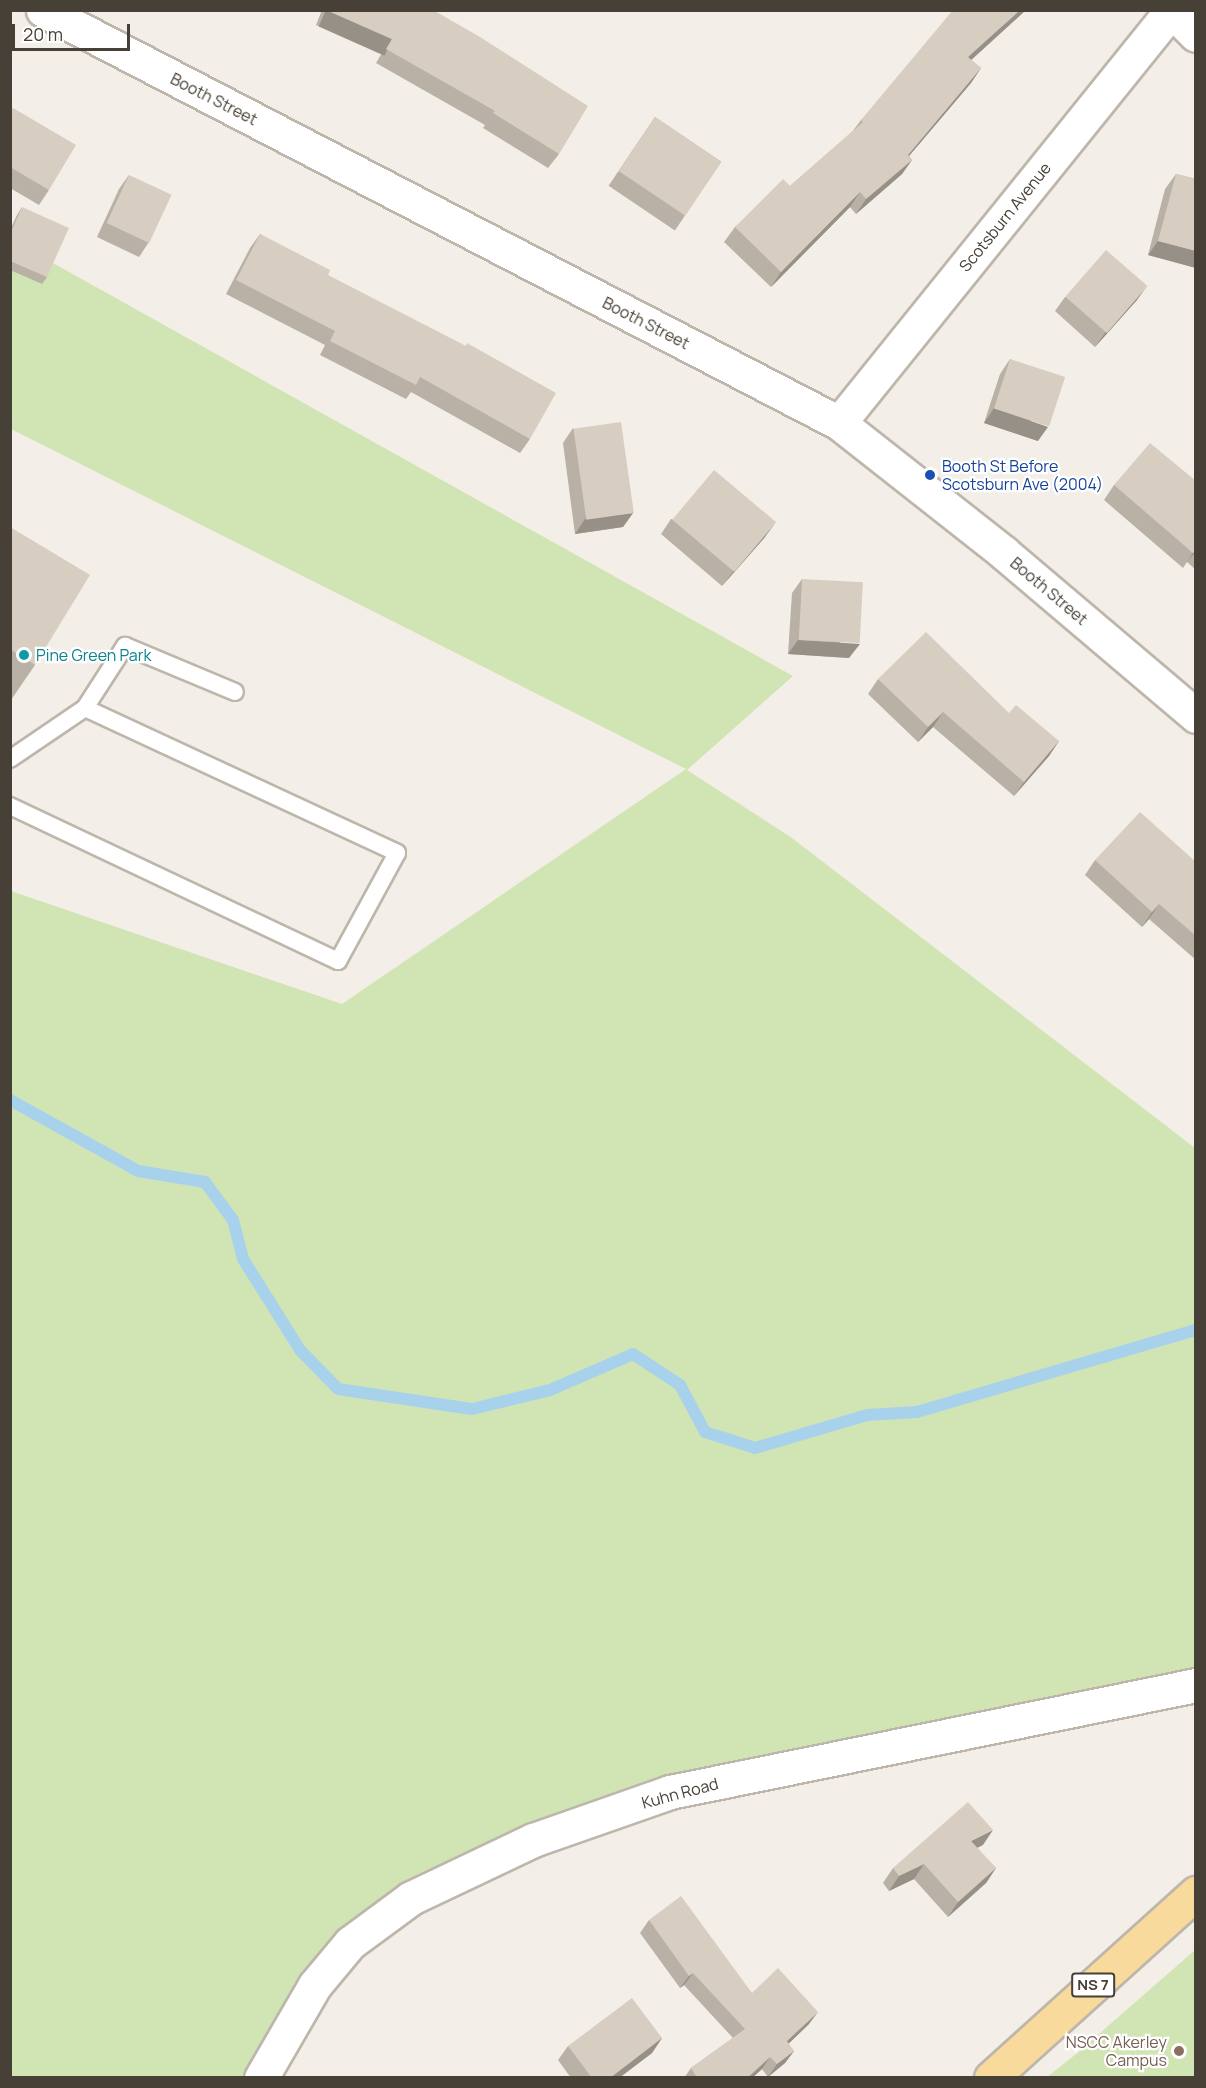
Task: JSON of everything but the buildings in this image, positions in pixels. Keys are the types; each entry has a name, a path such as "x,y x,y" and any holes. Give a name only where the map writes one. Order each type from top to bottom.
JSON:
{"main road":[{"name":"NS 7","path":"991,2078 1196,1893"}],"street":[{"name":"Booth Street","path":"43,10 839,423 1004,553 1196,716"},
{"name":"Scotsburn Avenue","path":"839,423 1171,10"},
{"path":"1171,10 1196,35"},
{"name":"Kuhn Road","path":"261,2078 315,1985 350,1943 411,1898 533,1840 670,1792 1196,1685"}],"lane":[{"path":"10,759 85,708 125,646 235,692"},
{"path":"10,806 338,961 397,853 85,708"}],"green space":[{"path":"10,239 793,676 687,770 792,838 1195,1148 1195,1683 606,1826 470,1873 344,1948 277,2077 11,2077 11,891 342,1004 686,769 11,429"},
{"path":"1195,1950 1195,2077 1047,2077 1076,2054"}],"waterway":[{"path":"10,1100 138,1171 205,1182 233,1220 243,1259 300,1350 338,1389 472,1409 550,1390 633,1354 680,1385 705,1432 755,1448 867,1415 917,1412 1196,1330"}],"place":[{"name":"Booth St Before Scotsburn Ave (2004)","path":"930,475"},
{"name":"Pine Green Park","path":"24,655"},
{"name":"NSCC Akerley Campus","path":"1179,2051"}]}
